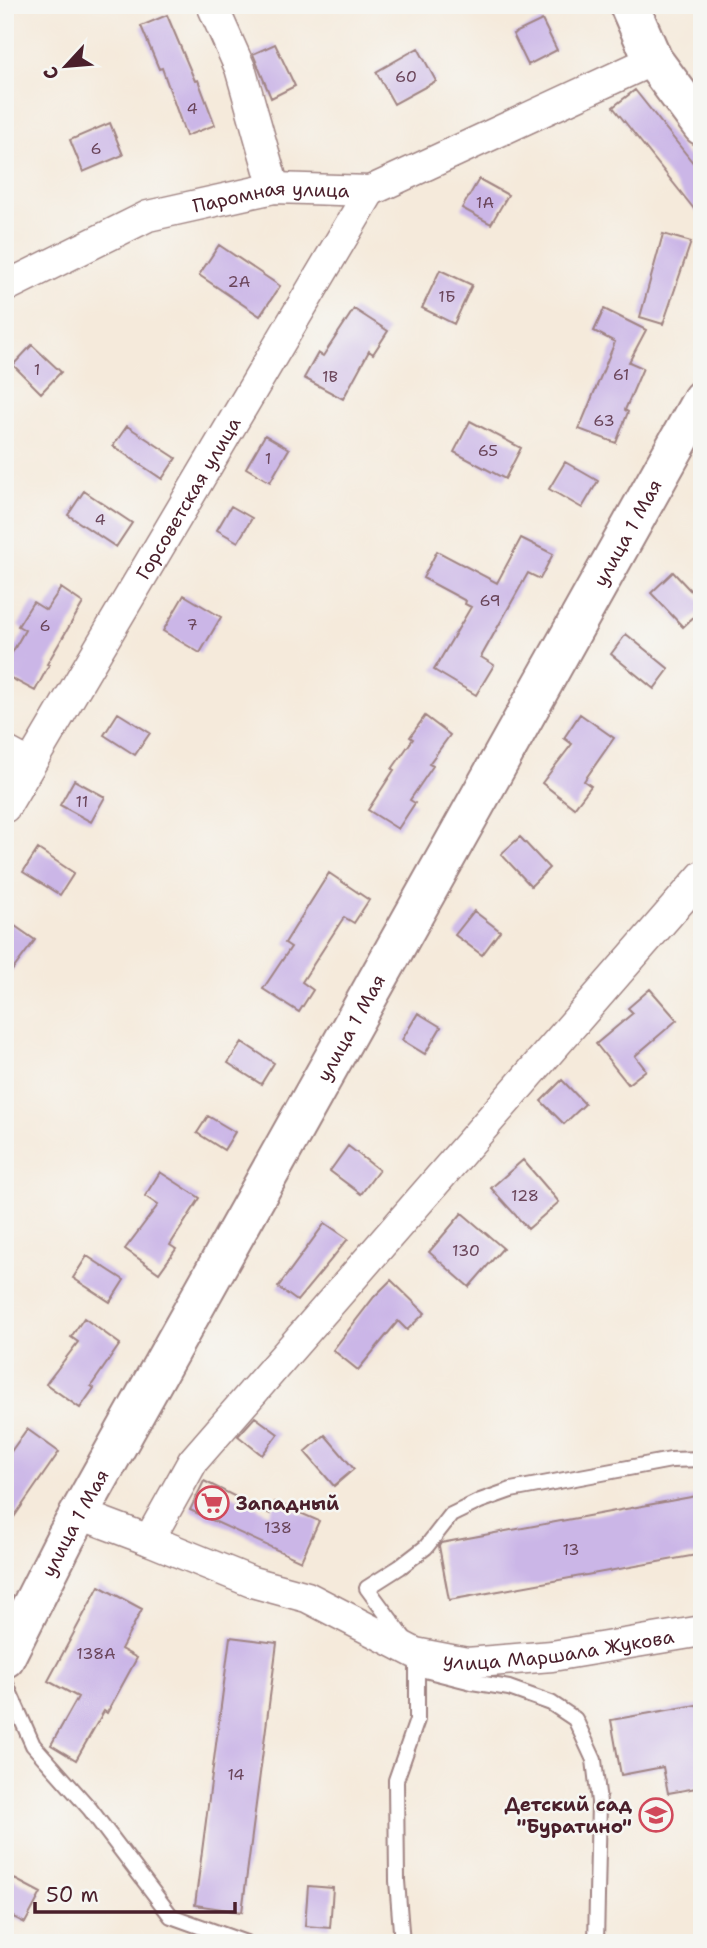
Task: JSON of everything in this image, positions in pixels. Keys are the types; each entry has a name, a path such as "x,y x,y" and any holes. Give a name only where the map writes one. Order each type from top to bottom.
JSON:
{"main road":[{"path":"629,5 653,60 702,126"},
{"name":"улица 1 Мая","path":"5,1658 65,1539 702,399"}],"street":[{"path":"212,5 240,68 274,188"},
{"name":"Паромная улица","path":"5,287 148,216 274,188 370,191 653,60"},
{"name":"Горсоветская улица","path":"5,807 17,757 370,191"},
{"path":"149,1540 193,1461 702,876"},
{"name":"улица Маршала Жукова","path":"80,1514 252,1582 307,1597 416,1661 467,1663 552,1656 702,1631"}],"lane":[{"path":"402,1943 397,1881 396,1780 416,1720 416,1661 367,1588 426,1546 451,1515 480,1501 511,1490 671,1460 702,1459"},
{"path":"416,1661 472,1682 509,1688 551,1703 575,1719 594,1760 599,1802 596,1943"},
{"path":"5,1682 33,1745 90,1810 171,1916 246,1943"}],"building":[{"path":"167,15 195,81 198,80 215,125 186,136 162,68 159,69 141,26"},
{"path":"542,20 557,50 528,65 513,34"},
{"path":"275,44 295,86 271,98 253,54"},
{"path":"418,48 436,81 394,104 376,72"},
{"path":"635,90 702,174 702,219 613,107"},
{"path":"110,123 123,155 83,172 70,140"},
{"path":"479,179 508,195 491,224 462,208"},
{"path":"663,234 691,242 663,324 640,317"},
{"path":"219,245 280,286 260,316 199,275"},
{"path":"440,270 472,285 454,324 422,308"},
{"path":"354,309 388,331 373,354 369,351 343,399 304,378 318,353 323,356"},
{"path":"604,309 646,330 629,362 643,368 625,410 628,412 616,443 579,429 615,342 594,331"},
{"path":"32,345 61,372 41,393 13,365"},
{"path":"470,421 521,448 505,479 454,452"},
{"path":"127,426 176,458 162,479 113,446"},
{"path":"265,435 289,449 270,482 246,468"},
{"path":"565,462 598,481 582,508 549,489"},
{"path":"84,491 132,523 116,547 68,515"},
{"path":"231,506 252,518 238,542 217,530"},
{"path":"521,538 553,554 540,579 528,573 481,657 494,665 476,695 434,670 471,607 465,604 466,601 423,578 437,551 497,583"},
{"path":"673,572 702,603 702,609 683,627 651,593"},
{"path":"61,588 83,603 47,664 49,665 35,691 5,675 5,665 25,630 18,626 33,602 46,610"},
{"path":"184,595 221,617 200,653 163,631"},
{"path":"626,634 669,669 654,689 611,654"},
{"path":"118,713 150,733 135,755 104,735"},
{"path":"580,714 614,738 584,781 591,786 574,808 542,783 572,744 564,738"},
{"path":"425,716 450,735 429,764 433,766 410,800 415,803 398,829 368,810"},
{"path":"74,780 105,797 91,822 60,805"},
{"path":"520,837 549,868 531,886 501,854"},
{"path":"38,849 74,873 60,895 23,872"},
{"path":"329,873 369,900 354,923 344,917 302,982 313,990 299,1012 263,989 291,947 285,943"},
{"path":"474,911 500,931 482,955 455,935"},
{"path":"5,919 35,940 5,980"},
{"path":"650,989 677,1020 635,1056 646,1070 628,1084 596,1044 633,1013 628,1008"},
{"path":"418,1013 441,1027 425,1054 402,1040"},
{"path":"242,1042 274,1063 261,1084 228,1063"},
{"path":"562,1080 585,1104 564,1124 541,1101"},
{"path":"208,1116 235,1132 224,1150 197,1133"},
{"path":"348,1146 379,1170 361,1194 330,1171"},
{"path":"523,1160 559,1202 528,1229 491,1188"},
{"path":"160,1172 200,1198 170,1245 176,1249 159,1273 125,1249 158,1205 145,1196"},
{"path":"462,1213 503,1248 469,1287 429,1252"},
{"path":"325,1223 348,1239 297,1301 278,1287"},
{"path":"87,1256 124,1280 110,1302 73,1278"},
{"path":"391,1280 425,1313 407,1330 398,1321 358,1370 333,1350 374,1297"},
{"path":"84,1318 120,1344 91,1386 94,1388 80,1408 46,1384 78,1342 71,1337"},
{"path":"255,1417 278,1434 262,1455 238,1436"},
{"path":"27,1429 59,1452 5,1530 5,1460"},
{"path":"325,1435 354,1469 334,1486 305,1452"},
{"path":"204,1481 270,1514 275,1502 319,1521 301,1561 190,1510"},
{"path":"702,1495 702,1554 449,1600 439,1546 441,1543"},
{"path":"99,1586 142,1609 121,1649 137,1658 107,1713 104,1711 76,1760 51,1745 78,1697 48,1681"},
{"path":"230,1637 277,1643 242,1912 195,1905"},
{"path":"702,1704 702,1787 668,1793 663,1767 621,1775 611,1720"},
{"path":"5,1874 41,1893 25,1923 5,1913"},
{"path":"308,1886 333,1888 330,1928 305,1926"}],"place":[{"name":"Западный","path":"212,1503"},
{"name":"Детский сад \"Буратино\"","path":"656,1815"}]}
